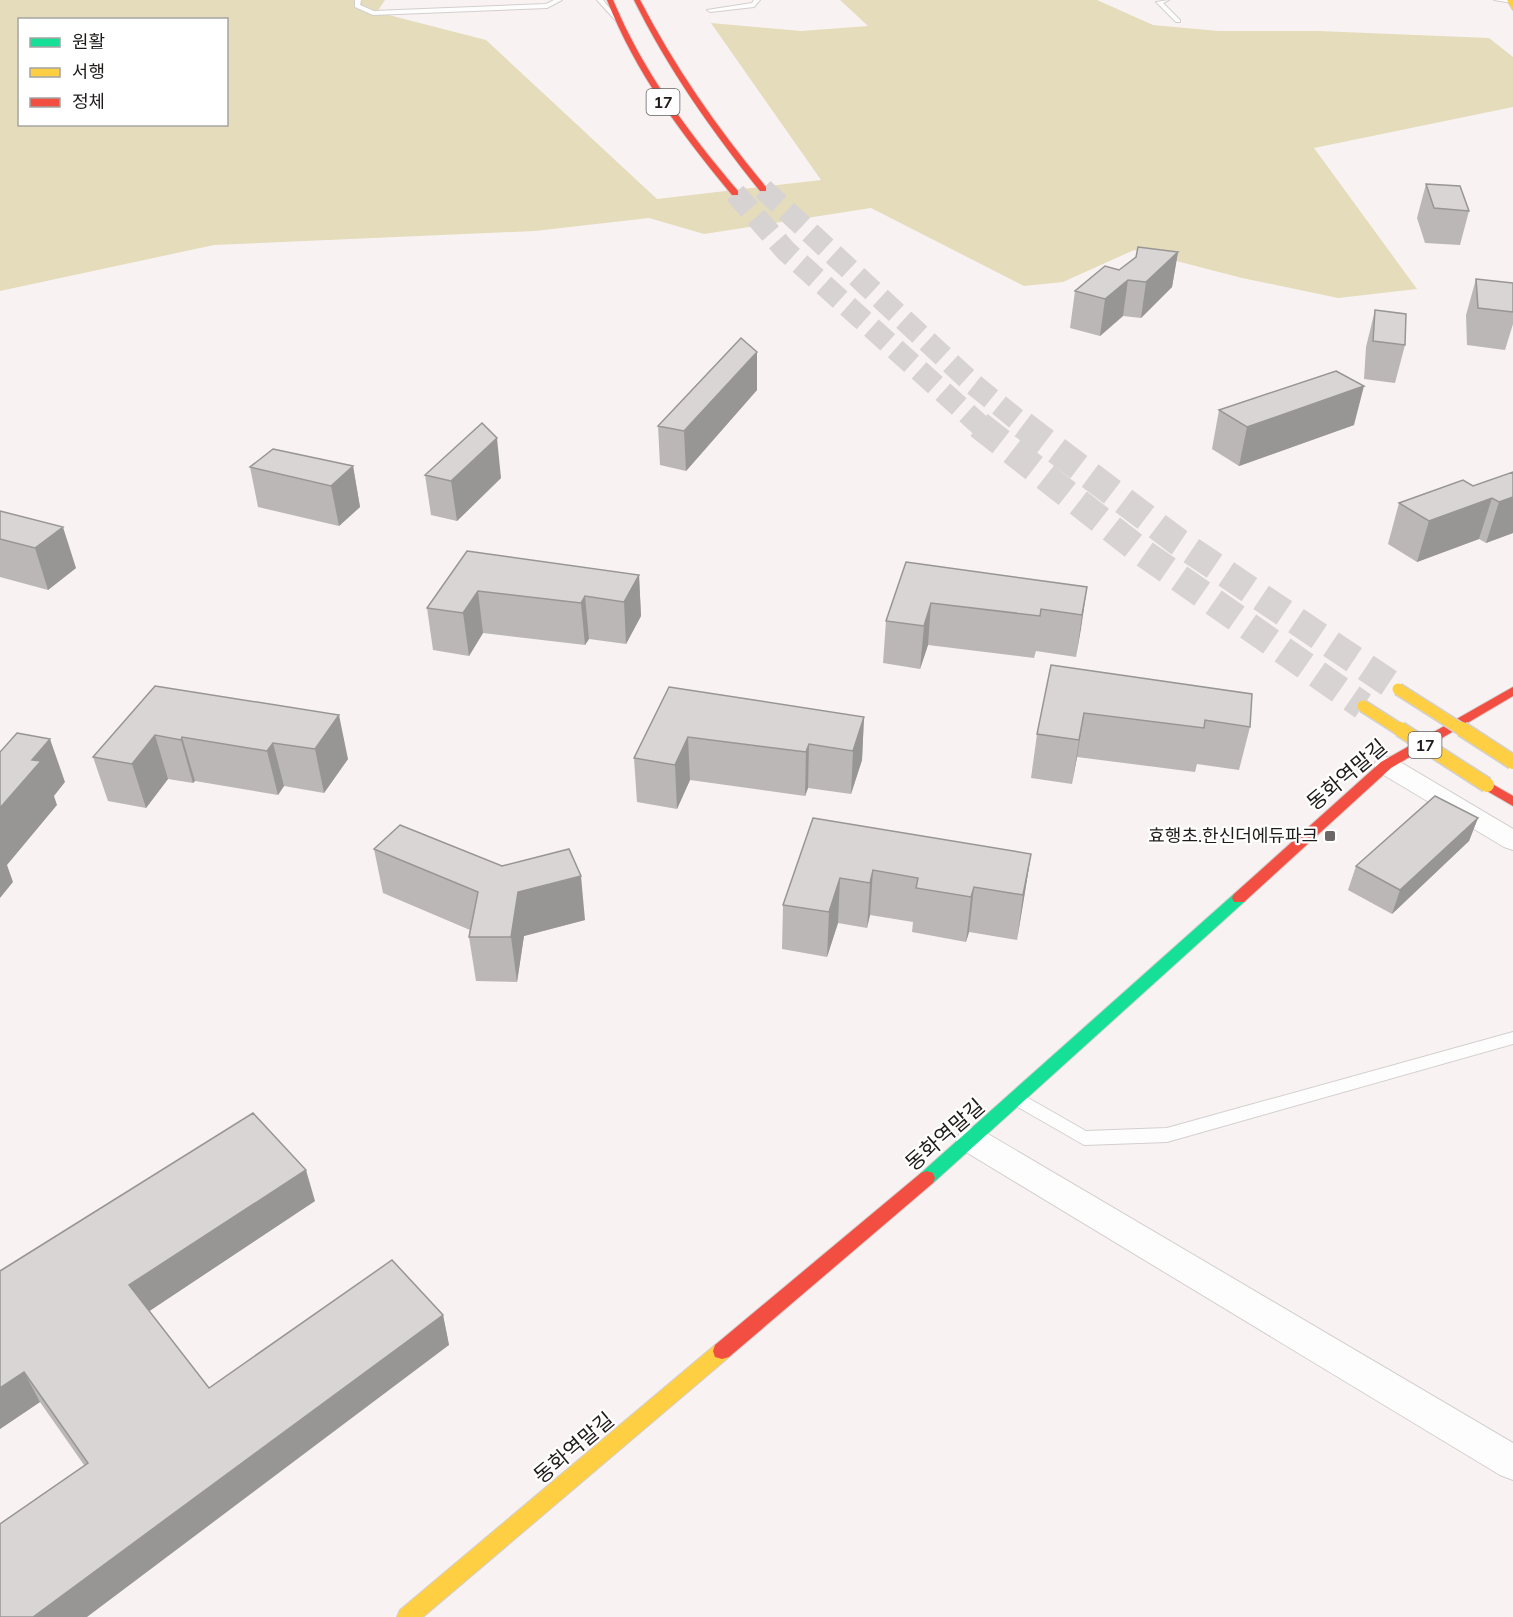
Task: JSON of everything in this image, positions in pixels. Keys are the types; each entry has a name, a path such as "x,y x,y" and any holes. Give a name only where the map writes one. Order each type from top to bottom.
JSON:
{"main road":[{"name":"17","path":"610,0 636,58 655,90 735,193"},
{"name":"17","path":"637,0 661,47 711,125 763,189"},
{"name":"17","path":"1398,689 1513,762"},
{"name":"동화역말길","path":"406,1617 972,1140 1386,765 1513,691"},
{"name":"17","path":"1363,706 1513,802"}],"street":[{"path":"1386,765 1513,841"},
{"path":"972,1140 1513,1463"}],"lane":[{"path":"358,0 357,6 373,13 547,6 559,0"},
{"path":"600,0 617,19"},
{"path":"710,10 754,5 757,0"},
{"path":"1166,0 1159,2 1178,21"},
{"path":"1017,1100 1084,1138 1167,1136 1513,1038"}],"shaded area":[{"path":"0,0 385,0 377,12 486,40 657,199 821,180 711,23 801,31 868,26 840,0 1097,0 1153,25 1219,31 1319,31 1489,38 1513,57 1513,107 1314,148 1417,289 1338,298 1242,278 1134,250 1063,282 1024,286 871,208 704,234 649,218 535,231 214,245 0,291"}],"building":[{"path":"1426,184 1460,186 1469,211 1434,208"},
{"path":"1138,247 1178,252 1146,282 1128,280 1105,299 1075,291 1105,266 1119,270 1136,257"},
{"path":"1476,279 1513,283 1513,312 1478,308"},
{"path":"1375,310 1406,314 1405,345 1373,341"},
{"path":"741,338 757,352 684,431 658,426"},
{"path":"1336,371 1364,386 1247,427 1219,410"},
{"path":"482,423 497,438 451,481 425,475"},
{"path":"273,449 353,466 331,486 250,467"},
{"path":"1513,472 1513,497 1499,502 1492,498 1429,521 1399,503 1463,480 1473,486"},
{"path":"0,511 63,527 35,548 0,539"},
{"path":"467,551 639,575 624,602 585,596 581,603 478,591 463,613 427,608"},
{"path":"906,562 1087,587 1082,615 1041,609 1040,616 931,603 924,626 886,621"},
{"path":"1051,665 1252,694 1250,727 1205,720 1204,728 1084,713 1079,740 1037,734"},
{"path":"155,686 339,715 315,749 273,743 267,751 182,737 181,740 155,735 132,764 93,757"},
{"path":"669,687 864,717 853,751 809,744 806,752 688,737 675,765 634,758"},
{"path":"17,733 50,739 32,760 41,761 0,808 0,752"},
{"path":"1435,796 1478,818 1400,890 1356,866"},
{"path":"813,818 1031,854 1023,895 974,887 971,897 916,888 918,878 873,870 870,883 840,878 829,912 783,905"},
{"path":"400,825 502,866 569,849 581,876 518,892 511,937 469,937 478,892 374,849"},
{"path":"253,1113 306,1170 129,1285 209,1388 392,1260 443,1315 33,1617 0,1617 0,1524 88,1463 24,1372 0,1388 0,1271"}],"tunnel":[{"path":"763,189 973,384 1025,426"},
{"path":"735,193 786,251 981,426"},
{"path":"979,425 1139,550 1363,706"},
{"path":"1023,425 1177,541 1398,689"}],"traffic: fast":[{"path":"927,1178 1239,898"}],"traffic: slow":[{"path":"1510,0 1513,8"},
{"path":"1398,689 1513,762"},
{"path":"1363,706 1487,785"},
{"path":"407,1617 722,1351"}],"traffic: jam":[{"path":"610,0 621,27 648,78 698,148 735,193"},
{"path":"637,0 678,75 727,144 763,189"},
{"path":"1239,898 1386,765 1513,691"},
{"path":"1487,785 1513,802"},
{"path":"722,1351 927,1178"}],"place":[{"name":"효행초.한신더에듀파크","path":"1330,836"}]}
